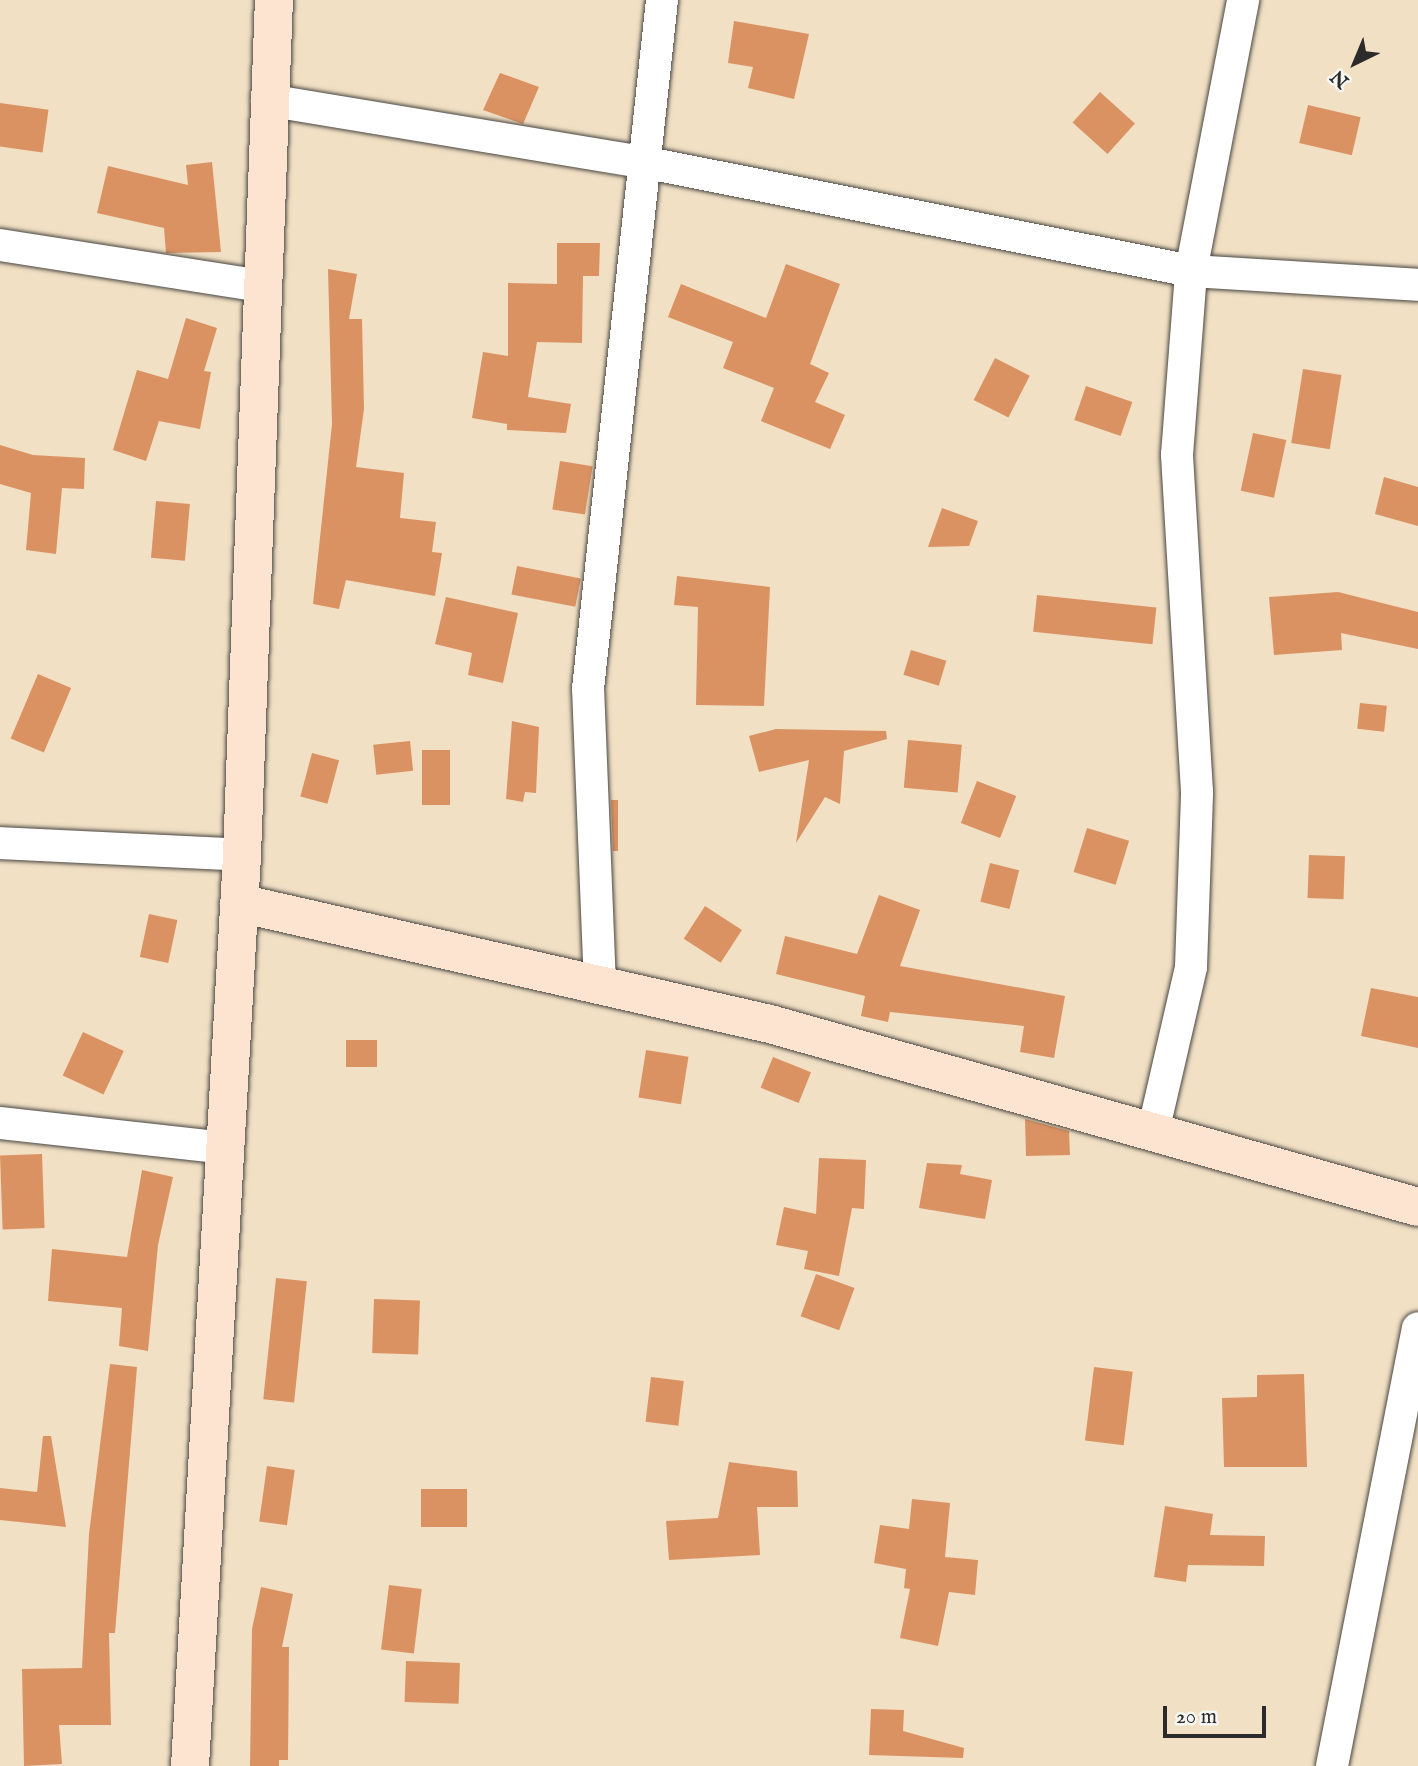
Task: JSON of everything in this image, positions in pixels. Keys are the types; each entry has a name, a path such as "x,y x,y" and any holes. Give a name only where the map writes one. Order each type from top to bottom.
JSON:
{"main road":[{"path":"190,1766 242,855 267,100 274,0"},
{"path":"239,903 770,1024 1418,1208"}],"street":[{"path":"600,985 589,688 648,163 662,0"},
{"path":"1153,1132 1191,967 1197,792 1177,455 1191,271 1243,0"},
{"path":"267,100 648,163 1191,271 1418,285"},
{"path":"0,245 261,286"},
{"path":"0,843 242,855"},
{"path":"0,1123 225,1148"},
{"path":"1332,1766 1418,1328"}],"building":[{"path":"734,21 809,34 794,99 748,88 753,67 728,63"},
{"path":"500,73 539,87 523,124 483,110"},
{"path":"1100,92 1135,123 1107,154 1073,122"},
{"path":"0,103 49,110 43,152 0,146"},
{"path":"1308,105 1361,117 1352,155 1299,143"},
{"path":"212,162 221,252 166,253 164,228 97,213 108,166 188,185 186,165"},
{"path":"557,243 600,243 599,276 583,276 582,343 537,342 528,397 571,404 566,433 507,430 507,424 472,418 483,352 508,356 508,283 557,284"},
{"path":"786,264 840,284 810,364 829,373 815,402 845,415 830,449 761,421 774,388 723,368 733,342 668,317 681,284 766,318"},
{"path":"328,269 357,274 349,319 362,319 364,409 356,467 404,473 400,518 436,522 432,552 442,553 435,596 346,580 339,609 313,604 332,424"},
{"path":"186,318 217,328 204,371 211,372 200,429 159,421 146,461 113,450 137,370 168,379"},
{"path":"995,358 1030,376 1008,418 974,400"},
{"path":"1303,369 1342,375 1330,449 1291,443"},
{"path":"1086,386 1132,402 1121,436 1074,420"},
{"path":"1253,433 1286,440 1274,498 1241,491"},
{"path":"0,445 33,455 85,458 84,489 62,488 56,554 26,550 31,493 0,484"},
{"path":"560,461 593,466 585,515 552,509"},
{"path":"1384,477 1418,487 1418,526 1375,514"},
{"path":"156,501 190,504 185,561 151,558"},
{"path":"942,508 978,521 969,546 928,547"},
{"path":"517,566 581,578 575,607 511,594"},
{"path":"677,576 770,587 764,706 696,705 698,607 674,605"},
{"path":"1338,592 1418,612 1418,649 1341,633 1342,650 1274,655 1269,597"},
{"path":"1037,595 1156,608 1152,644 1033,632"},
{"path":"446,597 518,613 503,683 468,675 472,653 435,644"},
{"path":"911,650 946,661 939,686 903,675"},
{"path":"38,674 71,688 44,753 11,738"},
{"path":"1360,703 1387,706 1384,732 1357,729"},
{"path":"512,721 539,727 536,793 525,792 523,802 506,799"},
{"path":"776,729 886,731 887,739 844,751 840,804 825,797 796,843 809,760 759,772 749,736"},
{"path":"908,740 962,745 958,793 904,788"},
{"path":"410,741 413,771 376,775 373,745"},
{"path":"422,750 450,750 450,805 422,805"},
{"path":"312,753 339,760 327,804 300,796"},
{"path":"977,781 1016,796 1000,838 961,823"},
{"path":"611,800 618,800 618,851 613,851"},
{"path":"1087,828 1129,841 1116,885 1074,872"},
{"path":"1309,855 1345,856 1343,899 1307,898"},
{"path":"990,863 1019,870 1009,909 980,902"},
{"path":"879,895 920,910 900,966 1065,996 1054,1058 1020,1052 1024,1026 890,1012 888,1022 861,1016 865,996 776,974 785,936 857,954"},
{"path":"705,906 742,930 721,963 684,939"},
{"path":"149,914 177,920 168,963 140,957"},
{"path":"1371,988 1418,997 1418,1048 1361,1036"},
{"path":"83,1032 124,1051 103,1095 63,1076"},
{"path":"346,1040 377,1040 377,1067 346,1067"},
{"path":"646,1050 688,1057 681,1104 638,1097"},
{"path":"773,1057 811,1072 799,1103 761,1088"},
{"path":"1025,1119 1069,1131 1070,1155 1026,1156"},
{"path":"42,1154 45,1228 3,1229 0,1155"},
{"path":"819,1158 866,1160 864,1209 852,1208 839,1276 804,1269 808,1251 776,1245 784,1207 816,1214"},
{"path":"927,1163 962,1165 960,1174 992,1180 985,1219 919,1208"},
{"path":"142,1170 173,1177 158,1245 148,1351 119,1346 122,1308 48,1301 52,1249 127,1257"},
{"path":"816,1274 855,1288 839,1330 801,1316"},
{"path":"276,1278 307,1281 294,1403 263,1399"},
{"path":"374,1299 420,1301 418,1355 372,1353"},
{"path":"110,1364 137,1367 115,1633 109,1633 111,1725 59,1725 62,1764 24,1766 22,1669 82,1668 89,1534"},
{"path":"1094,1367 1133,1372 1124,1445 1085,1440"},
{"path":"1304,1374 1307,1467 1224,1467 1222,1398 1257,1397 1257,1375"},
{"path":"651,1377 684,1381 678,1426 646,1422"},
{"path":"43,1436 51,1436 66,1527 0,1520 0,1488 37,1492"},
{"path":"729,1462 797,1471 798,1507 757,1507 760,1555 669,1560 666,1521 718,1518"},
{"path":"267,1466 295,1470 287,1525 259,1521"},
{"path":"421,1489 467,1489 467,1527 421,1527"},
{"path":"912,1499 950,1503 945,1557 978,1560 975,1595 949,1592 938,1646 900,1638 910,1589 904,1588 906,1569 874,1563 880,1525 909,1529"},
{"path":"1165,1506 1213,1514 1210,1535 1265,1536 1264,1566 1188,1565 1186,1582 1154,1577"},
{"path":"389,1585 422,1589 414,1654 381,1650"},
{"path":"261,1587 293,1594 282,1647 289,1647 288,1760 279,1760 279,1766 250,1766 252,1629"},
{"path":"406,1661 460,1663 459,1704 405,1702"},
{"path":"871,1709 904,1710 903,1731 964,1748 963,1758 869,1755"}]}
